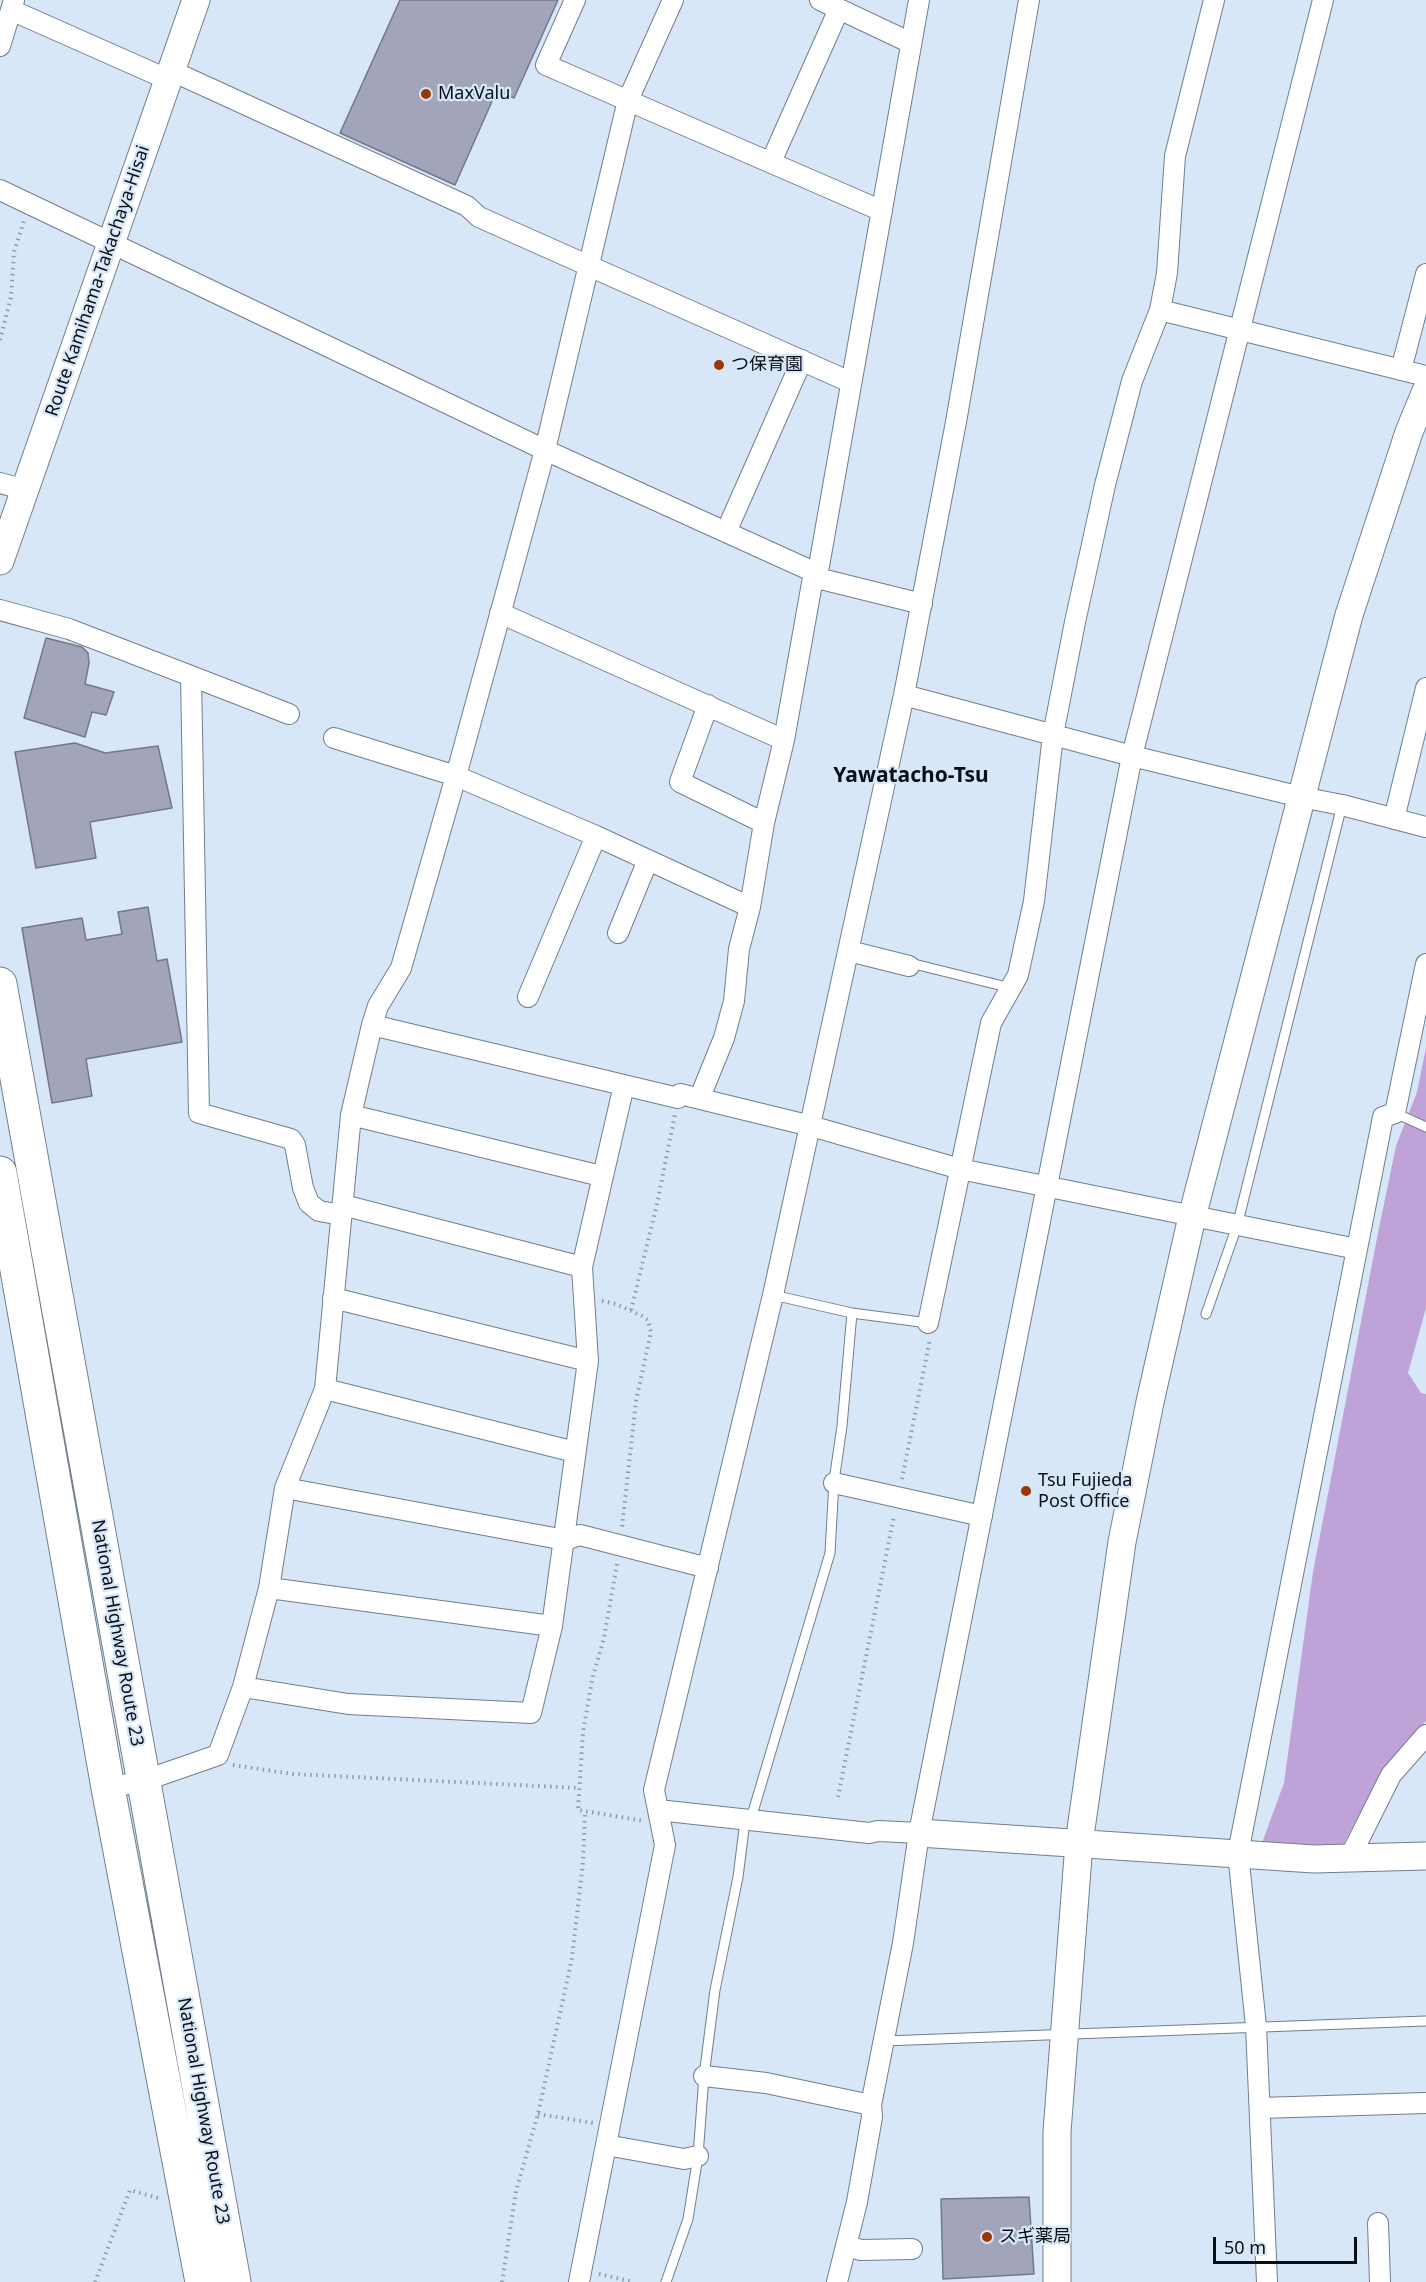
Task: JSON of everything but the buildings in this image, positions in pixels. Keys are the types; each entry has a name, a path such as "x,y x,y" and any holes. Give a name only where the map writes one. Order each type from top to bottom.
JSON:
{"highway":[{"name":"National Highway Route 23","path":"0,984 234,2282"},
{"name":"National Highway Route 23","path":"0,1173 108,1788 202,2282"}],"street":[{"name":"Route Kamihama-Takachaya-Hisai","path":"0,561 13,487 111,242 196,0"},
{"path":"575,0 546,65 882,211"},
{"path":"108,1788 143,1781 218,1755 243,1687 269,1588 285,1488 326,1389 351,1115 372,1025 378,1006 401,968 456,776 545,450 628,100 673,0"},
{"path":"820,0 911,43"},
{"path":"700,1097 724,1038 734,1001 739,949 750,907 764,823 784,740 814,575 819,566 919,0"},
{"path":"580,2276 665,1845 654,1790 773,1295 903,695 956,422 1029,0"},
{"path":"928,1323 990,1023 1018,975 1034,901 1053,735 1105,485 1132,381 1160,310 1167,273 1175,156 1214,0"},
{"path":"837,2282 857,2202 872,2117 872,2105 903,1943 918,1833 1132,756 1323,0"},
{"path":"0,46 12,5 467,206 479,217 850,382"},
{"path":"771,162 839,9"},
{"path":"0,190 545,450 726,532 814,575 922,604"},
{"path":"1401,370 1426,274"},
{"path":"1160,310 1426,375"},
{"path":"726,532 802,360"},
{"path":"1057,2282 1058,2132 1079,1843 1122,1542 1150,1402 1192,1217 1301,797 1352,604 1405,443 1426,391"},
{"path":"0,610 69,629 289,714"},
{"path":"500,614 784,740"},
{"path":"191,676 199,1113 291,1139 295,1145 303,1188 309,1203 319,1210 343,1210 582,1267"},
{"path":"1394,819 1426,688"},
{"path":"903,695 1132,756 1426,827"},
{"path":"708,705 680,782 764,823"},
{"path":"334,738 456,776 596,836 750,907"},
{"path":"528,997 596,836"},
{"path":"618,933 648,860"},
{"path":"849,951 909,966"},
{"path":"1267,2282 1256,2026 1238,1853 1383,1117 1395,1113 1426,964"},
{"path":"372,1025 624,1085 679,1096 700,1097 960,1169 1357,1249"},
{"path":"243,1687 348,1704 531,1713 552,1626 588,1361 582,1267 601,1176 624,1085"},
{"path":"351,1115 601,1176"},
{"path":"333,1298 588,1361"},
{"path":"326,1389 575,1452"},
{"path":"834,1483 982,1516"},
{"path":"285,1488 565,1540 579,1535 708,1568"},
{"path":"269,1588 552,1626"},
{"path":"1350,1857 1391,1775 1426,1735"},
{"path":"659,1817 748,1821 869,1833 878,1831 918,1833 1314,1859 1426,1856"},
{"path":"704,2076 765,2083 872,2105"},
{"path":"1260,2109 1426,2103"},
{"path":"606,2145 684,2159 698,2156"},
{"path":"1378,2223 1380,2282"},
{"path":"846,2246 861,2250 912,2248"}],"lane":[{"path":"1206,1314 1237,1226 1342,805"},
{"path":"909,966 914,964 1011,988"},
{"path":"1395,1113 1426,1127"},
{"path":"773,1295 852,1313 928,1323"},
{"path":"666,2282 688,2218 698,2156 704,2076 715,1990 748,1821 830,1553 834,1483 852,1313"},
{"path":"884,2041 1426,2021"}],"path":[{"path":"0,340 11,297 14,252 30,204"},
{"path":"631,1310 657,1204 679,1096"},
{"path":"584,1296 631,1310 648,1320 651,1332 636,1401 620,1545 604,1638 592,1680 583,1732 578,1810 659,1817"},
{"path":"838,1797 932,1326 928,1323"},
{"path":"218,1755 225,1764 293,1774 579,1788"},
{"path":"502,2282 516,2192 538,2114 572,1958 581,1882 585,1812"},
{"path":"538,2114 610,2125"},
{"path":"95,2282 130,2190 188,2206"},
{"path":"580,2276 634,2282"}],"shaded area":[{"path":"1426,1048 1426,1308 1408,1373 1421,1393 1426,1394 1426,1721 1382,1771 1341,1849 1262,1843 1284,1783 1313,1572 1378,1233 1396,1146 1417,1092"}],"place":[{"name":"MaxValu","path":"426,94"},
{"name":"つ保育園","path":"719,365"},
{"name":"Tsu Fujieda Post Office","path":"1026,1491"},
{"name":"スギ薬局","path":"987,2237"}],"district":[{"name":"Yawatacho-Tsu","path":"911,776"}]}
